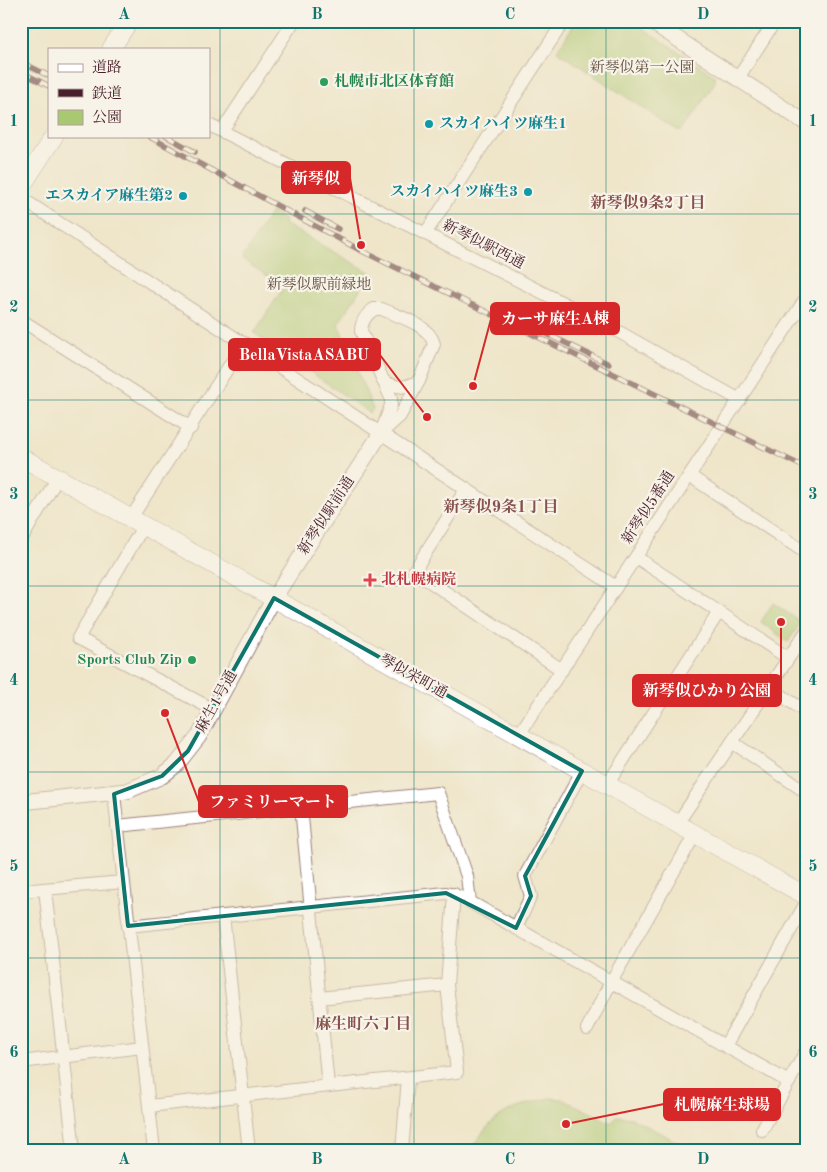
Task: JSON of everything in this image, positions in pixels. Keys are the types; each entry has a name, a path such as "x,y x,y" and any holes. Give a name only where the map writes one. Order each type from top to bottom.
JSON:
{"main road":[{"path":"112,48 124,23"},
{"path":"21,187 53,138"},
{"name":"琴似栄町通","path":"21,457 806,896"}],"street":[{"path":"222,131 294,21"},
{"path":"425,234 564,21"},
{"path":"650,21 667,26 738,78 806,123"},
{"path":"738,78 775,21"},
{"name":"新琴似駅西通","path":"210,125 603,323 740,400"},
{"path":"21,198 616,587"},
{"name":"新琴似5番通","path":"518,736 806,299"},
{"path":"382,309 424,329 433,338 432,352 400,416 381,433 391,405 391,398 361,331 361,325 369,313 382,309"},
{"path":"21,320 191,428"},
{"path":"214,710 78,638 137,522 191,428 244,343"},
{"path":"383,381 396,388 407,387 419,381"},
{"name":"新琴似駅前通","path":"274,598 381,433"},
{"path":"690,476 806,553"},
{"path":"21,540 58,478"},
{"path":"466,489 414,571 562,670"},
{"path":"636,557 788,658"},
{"name":"麻生1号通","path":"21,802 114,794 147,784 162,776 176,764 199,736 274,598"},
{"path":"607,785 719,612"},
{"path":"677,824 806,632"},
{"path":"769,687 806,712"},
{"path":"732,742 806,792"},
{"path":"516,928 531,896 525,876 582,771"},
{"path":"118,826 438,793 467,876 470,902"},
{"path":"114,794 154,1151"},
{"path":"301,807 328,1086"},
{"path":"588,1028 611,982 695,834"},
{"path":"21,891 123,882"},
{"path":"44,889 74,1151"},
{"path":"128,926 446,893 454,894 789,1082"},
{"path":"149,1106 456,1072 447,985 454,894"},
{"path":"725,1046 806,903"},
{"path":"222,916 249,1151"},
{"path":"319,998 447,985"},
{"path":"21,1062 142,1047"},
{"path":"762,1130 806,1051"},
{"path":"402,1151 408,1078"}],"highlighted area":[{"path":"274,598 582,771 525,876 531,896 516,928 446,893 128,926 114,794 162,776 188,751"}],"green space":[{"name":"新琴似第一公園","path":"576,21 632,21 715,76 715,82 684,131 679,132 557,51"},
{"name":"新琴似駅前緑地","path":"271,212 285,220 284,224 371,273 338,324 373,409 370,413 254,333 284,287 242,259"},
{"path":"773,603 801,622 788,642 761,622"},
{"path":"550,1098 562,1099 612,1123 617,1116 632,1118 694,1151 470,1151 487,1128 503,1114 523,1105"}],"railway":[{"path":"21,62 48,76"},
{"path":"21,72 48,86"},
{"path":"152,138 358,249 806,468"},
{"path":"170,138 195,152"},
{"path":"305,211 338,229"},
{"path":"512,317 609,364"}],"place":[{"name":"札幌市北区体育館","path":"324,82"},
{"name":"スカイハイツ麻生1","path":"429,124"},
{"name":"スカイハイツ麻生3","path":"528,192"},
{"name":"エスカイア麻生第2","path":"183,196"},
{"name":"新琴似","path":"361,245"},
{"name":"カーサ麻生A棟","path":"473,386"},
{"name":"BellaVistaASABU","path":"427,417"},
{"name":"北札幌病院","path":"370,580"},
{"name":"新琴似ひかり公園","path":"781,622"},
{"name":"Sports Club Zip","path":"192,660"},
{"name":"ファミリーマート","path":"165,713"},
{"name":"札幌麻生球場","path":"566,1124"}],"district":[{"name":"新琴似9条2丁目","path":"648,204"},
{"name":"新琴似9条1丁目","path":"501,508"},
{"name":"麻生町六丁目","path":"363,1025"}]}
